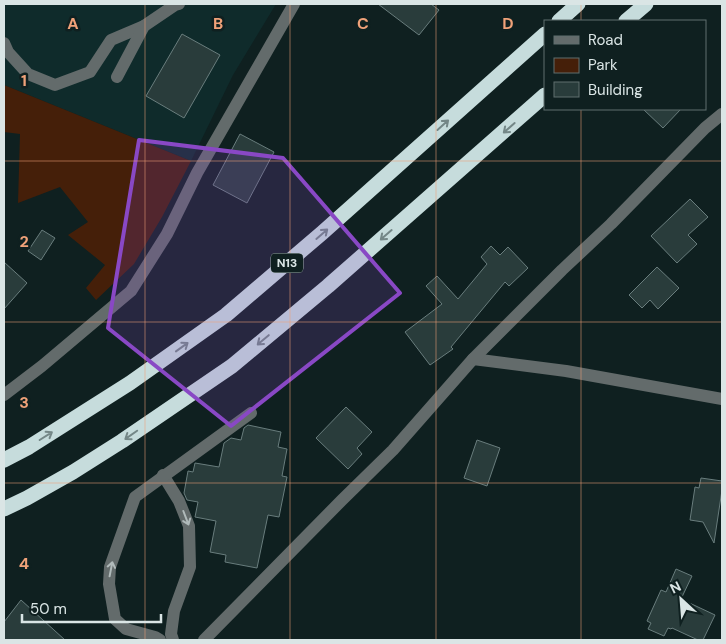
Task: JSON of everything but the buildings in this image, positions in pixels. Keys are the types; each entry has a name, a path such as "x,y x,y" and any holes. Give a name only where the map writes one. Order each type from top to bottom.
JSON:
{"highway":[{"path":"560,20 578,4"},
{"path":"627,20 646,4"},
{"name":"N13","path":"4,460 29,447 130,384 226,315 322,233 544,35"},
{"path":"4,509 28,498 73,472 232,366 328,286 544,96"}],"street":[{"path":"4,43 8,52 28,74 55,85 90,72 112,40 144,26 176,4"},
{"path":"4,395 42,366 131,291 167,234 197,172 294,4"},
{"path":"118,77 144,26"},
{"path":"204,640 394,450 473,359 619,216 705,128 722,114"},
{"path":"473,359 566,371 722,399"},
{"path":"160,640 126,629 115,618 109,584 110,568 135,497 250,413"},
{"path":"163,475 179,501 189,526 190,567 174,611 173,640"}],"highlighted area":[{"path":"139,140 283,158 400,293 231,426 108,328"}],"shaded area":[{"path":"4,4 276,4 233,75 191,161 4,85"}],"green space":[{"path":"4,85 191,161 162,217 134,264 96,300 86,288 105,265 68,235 88,222 60,187 18,203 20,134 4,132"}]}
